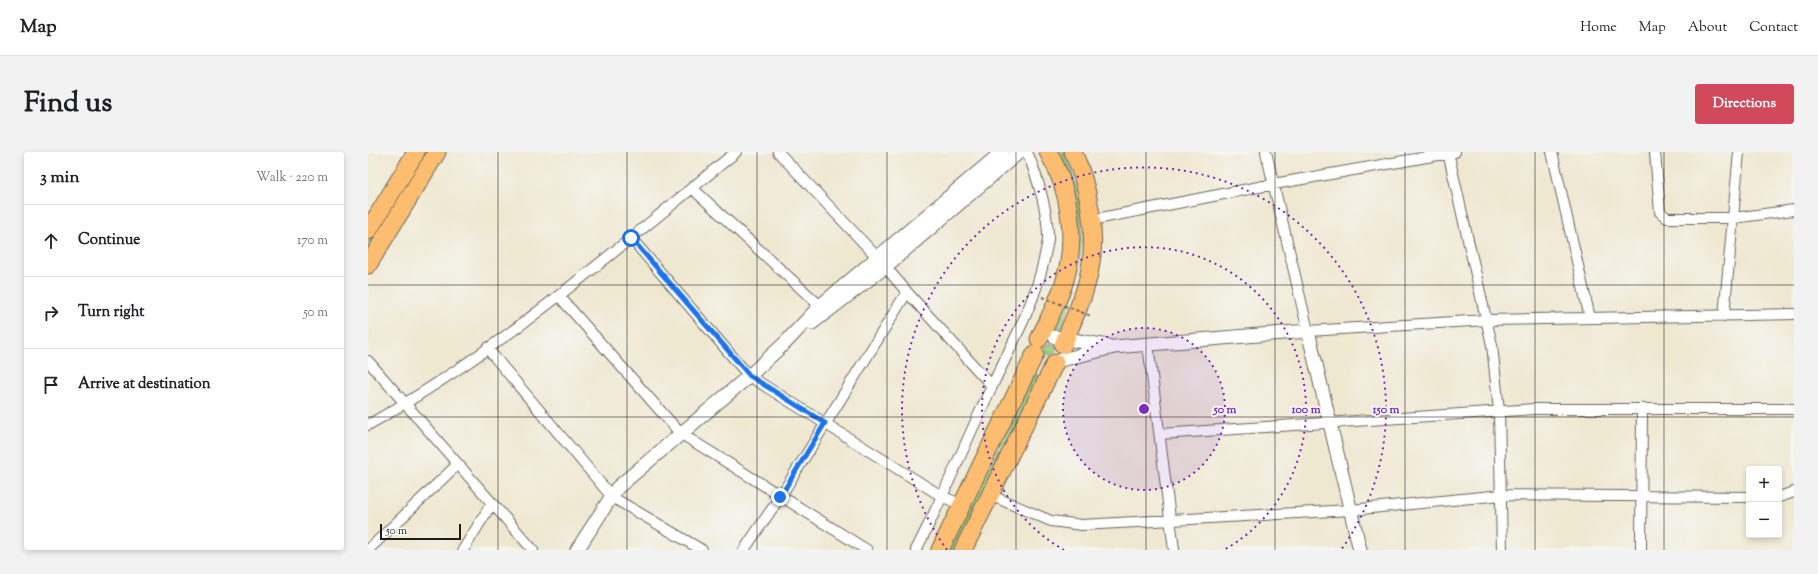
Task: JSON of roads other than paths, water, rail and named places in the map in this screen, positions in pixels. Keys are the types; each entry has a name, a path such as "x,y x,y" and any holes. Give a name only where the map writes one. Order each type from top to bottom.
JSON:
{"highway":[{"path":"368,231 416,152"},
{"path":"368,265 437,152"},
{"path":"963,550 990,495 1053,348 1071,247 1069,213 1063,186 1048,152"},
{"path":"940,550 963,505 1082,298 1090,269 1092,247 1091,220 1086,191 1073,152"},
{"path":"402,174 417,184"}],"street":[{"path":"368,425 405,405 536,314 736,152"},
{"path":"778,152 881,262 992,386"},
{"path":"785,343 820,306 881,262 1002,152"},
{"path":"577,550 617,488 750,376 785,343 881,262 1018,152"},
{"path":"916,550 943,497 992,386 1018,335 1038,285 1048,239 1043,200 1035,170 1027,152"},
{"path":"1266,152 1360,550"},
{"path":"1091,220 1274,184 1451,152 1492,345 1499,411 1502,550"},
{"path":"1552,152 1590,318"},
{"path":"1655,152 1660,212 1666,218 1733,218 1794,210"},
{"path":"1724,316 1739,152"},
{"path":"692,188 820,306"},
{"path":"631,238 750,376 943,497 963,505"},
{"path":"744,550 780,497 907,292"},
{"path":"558,296 680,434 866,550"},
{"path":"1053,348 1114,347 1308,331 1487,320 1794,314"},
{"path":"1148,344 1174,550"},
{"path":"1053,348 1114,347"},
{"path":"487,348 612,497 702,550"},
{"path":"368,362 533,550"},
{"path":"1160,434 1535,409 1794,409"},
{"path":"1641,550 1642,409"},
{"path":"368,550 458,464"},
{"path":"1782,496 1794,492"},
{"path":"990,495 1035,516 1068,524 1351,510 1502,495 1746,497"},
{"path":"463,550 492,503"}]}
